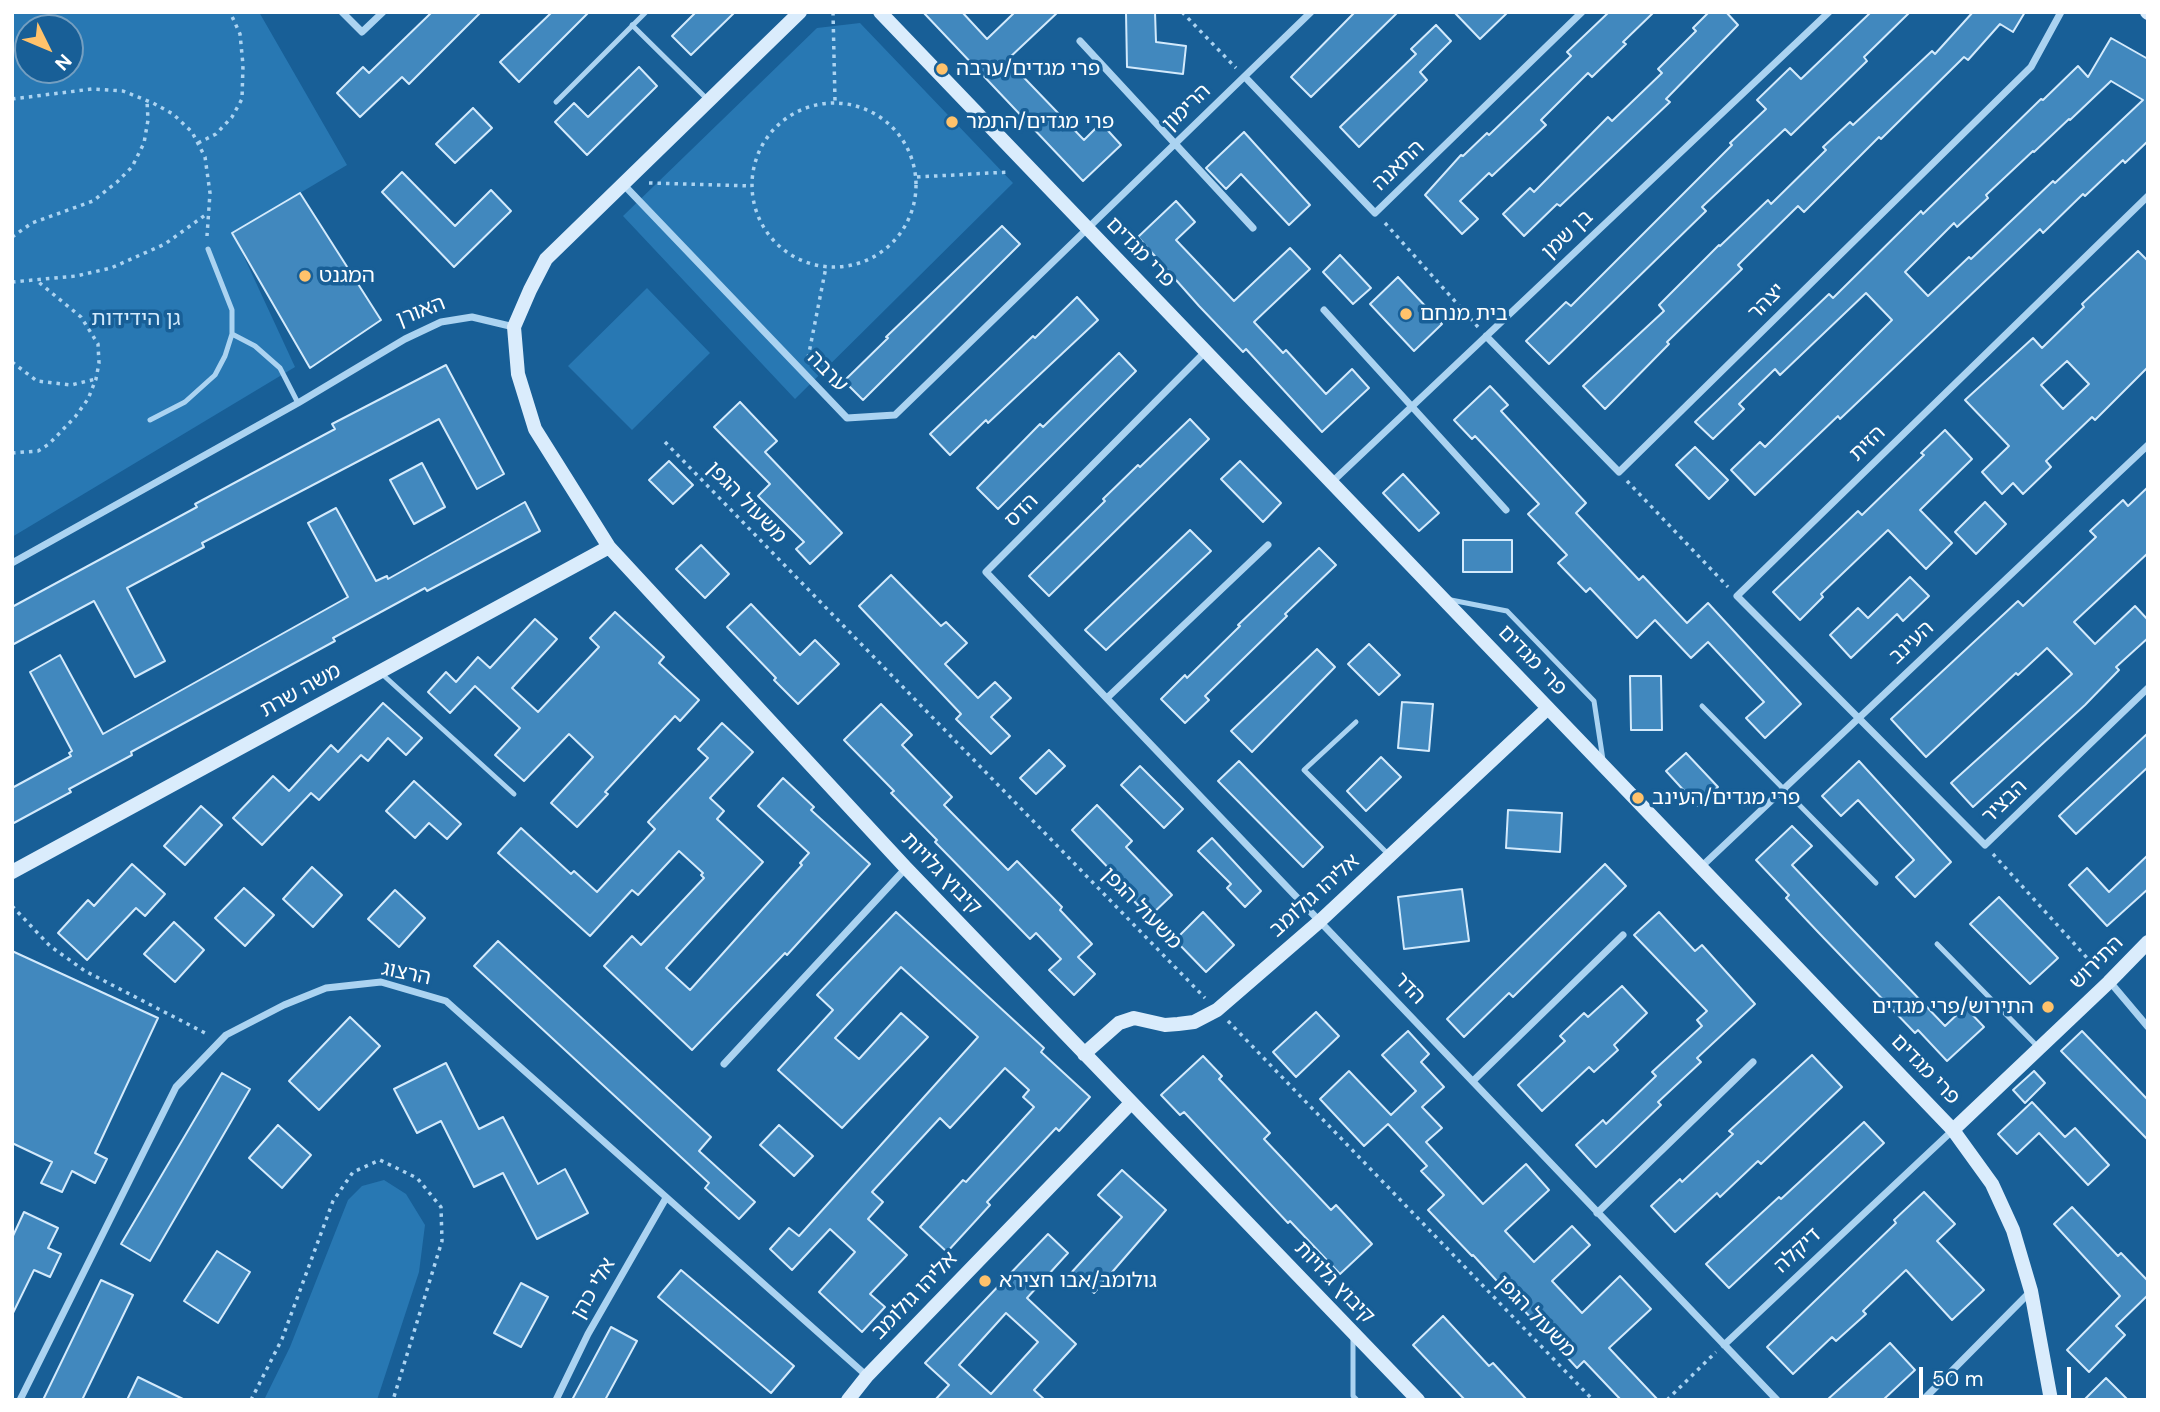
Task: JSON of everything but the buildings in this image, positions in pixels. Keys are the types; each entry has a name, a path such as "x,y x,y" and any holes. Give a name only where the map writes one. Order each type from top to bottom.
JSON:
{"street":[{"path":"342,12 362,32 383,12"},
{"path":"514,327 546,259 800,12"},
{"name":"פרי מגדים","path":"880,12 1953,1130 1992,1184 2013,1230 2031,1291 2051,1400"},
{"name":"הרימון","path":"1087,228 1311,12"},
{"name":"התאנה","path":"1245,77 1376,213 1582,12"},
{"name":"בן שמן","path":"1331,483 1829,12"},
{"name":"יצהר","path":"1619,472 2031,67 2061,12"},
{"path":"1080,41 1253,228"},
{"name":"ערבה","path":"622,183 847,418 895,415 1087,228"},
{"name":"הזית","path":"1737,596 2148,196"},
{"path":"1324,310 1506,510"},
{"name":"האורן","path":"12,563 405,339 441,322 472,317 514,327"},
{"name":"קיבוץ גלויות","path":"514,327 518,374 535,429 609,547 906,868 1418,1400"},
{"path":"1486,336 1619,472"},
{"name":"הדס","path":"1205,352 986,572 1320,921"},
{"name":"העינב","path":"1700,867 2148,445"},
{"path":"1107,698 1268,545"},
{"name":"משה שרת","path":"12,872 609,547"},
{"path":"1737,596 1858,718"},
{"name":"הבציר","path":"1858,718 1985,845 2148,688"},
{"name":"אליהו גולומב","path":"1084,1054 1119,1023 1134,1018 1165,1025 1178,1024 1194,1022 1217,1010 1320,921 1548,708"},
{"path":"724,1064 906,868"},
{"name":"הדר","path":"1320,921 1724,1345"},
{"path":"1473,1081 1623,935"},
{"name":"התירוש","path":"1953,1130 2148,942"},
{"name":"הרצוג","path":"20,1400 176,1087 226,1035 284,1005 326,988 381,982 446,1001 867,1376"},
{"path":"2109,982 2148,1027"},
{"path":"1597,1213 1753,1062"},
{"name":"אליהו גולומב","path":"848,1400 867,1376 1131,1103"},
{"name":"דיקלה","path":"1724,1345 1953,1130"},
{"name":"אלי כהן","path":"556,1400 588,1334 666,1198"},
{"path":"1923,1400 2031,1291"},
{"path":"1724,1345 1777,1400"}],"lane":[{"path":"556,102 646,12"},
{"path":"632,25 708,100"},
{"path":"150,420 185,402 215,375 225,356 232,334 232,310 208,249"},
{"path":"232,334 255,346 280,368 298,402"},
{"path":"1443,598 1507,611 1594,701 1604,766"},
{"path":"380,672 514,794"},
{"path":"1702,706 1877,883"},
{"path":"1356,722 1304,770 1390,856"},
{"path":"1937,944 2039,1049"},
{"path":"1353,1332 1353,1396 1357,1400"}],"path":[{"path":"198,143 216,134 232,117 242,99 240,34 230,12"},
{"path":"833,12 835,102"},
{"path":"1182,12 1245,77"},
{"path":"12,99 92,89 123,92 173,114 192,132 205,157 210,193 208,249"},
{"path":"12,237 32,223 93,201 132,167 144,143 148,120 147,101"},
{"path":"835,102 865,107 891,123 909,148 917,177 916,201 907,224 892,244 873,258 850,266 826,267 802,261 782,249 765,231 755,210 751,186 755,160 767,136 786,118 809,106 835,102"},
{"path":"917,177 1032,170"},
{"path":"622,183 751,186"},
{"path":"12,282 76,276 111,268 165,243 208,213"},
{"path":"1376,213 1486,336"},
{"path":"805,374 826,267"},
{"path":"12,453 38,451 49,444 88,399 99,363 98,344 91,330 81,317 36,280"},
{"path":"12,362 37,381 71,385 96,379"},
{"name":"משעול הגפן","path":"665,442 1593,1400"},
{"path":"1619,472 1737,596"},
{"path":"1985,845 2109,982"},
{"path":"12,906 50,946 85,971 220,1041"},
{"path":"251,1400 282,1339 333,1201 353,1172 380,1160 417,1178 441,1207 442,1241 393,1400"},
{"path":"1667,1400 1724,1345"}],"green space":[{"name":"גן הידידות","path":"12,12 259,12 347,165 233,233 295,367 12,537"},
{"path":"860,23 1013,183 795,399 623,216 817,28"},
{"path":"647,288 710,353 632,430 568,366"},
{"path":"384,1180 406,1194 425,1225 419,1272 377,1400 264,1400 290,1347 348,1200 362,1186"}],"place":[{"name":"פרי מגדים/ערבה","path":"942,69"},
{"name":"פרי מגדים/התמר","path":"952,122"},
{"name":"המגנט","path":"305,276"},
{"name":"בית מנחם","path":"1406,314"},
{"name":"פרי מגדים/העינב","path":"1638,798"},
{"name":"התירוש/פרי מגדים","path":"2048,1007"},
{"name":"גולומב/אבו חצירא","path":"985,1281"}]}
